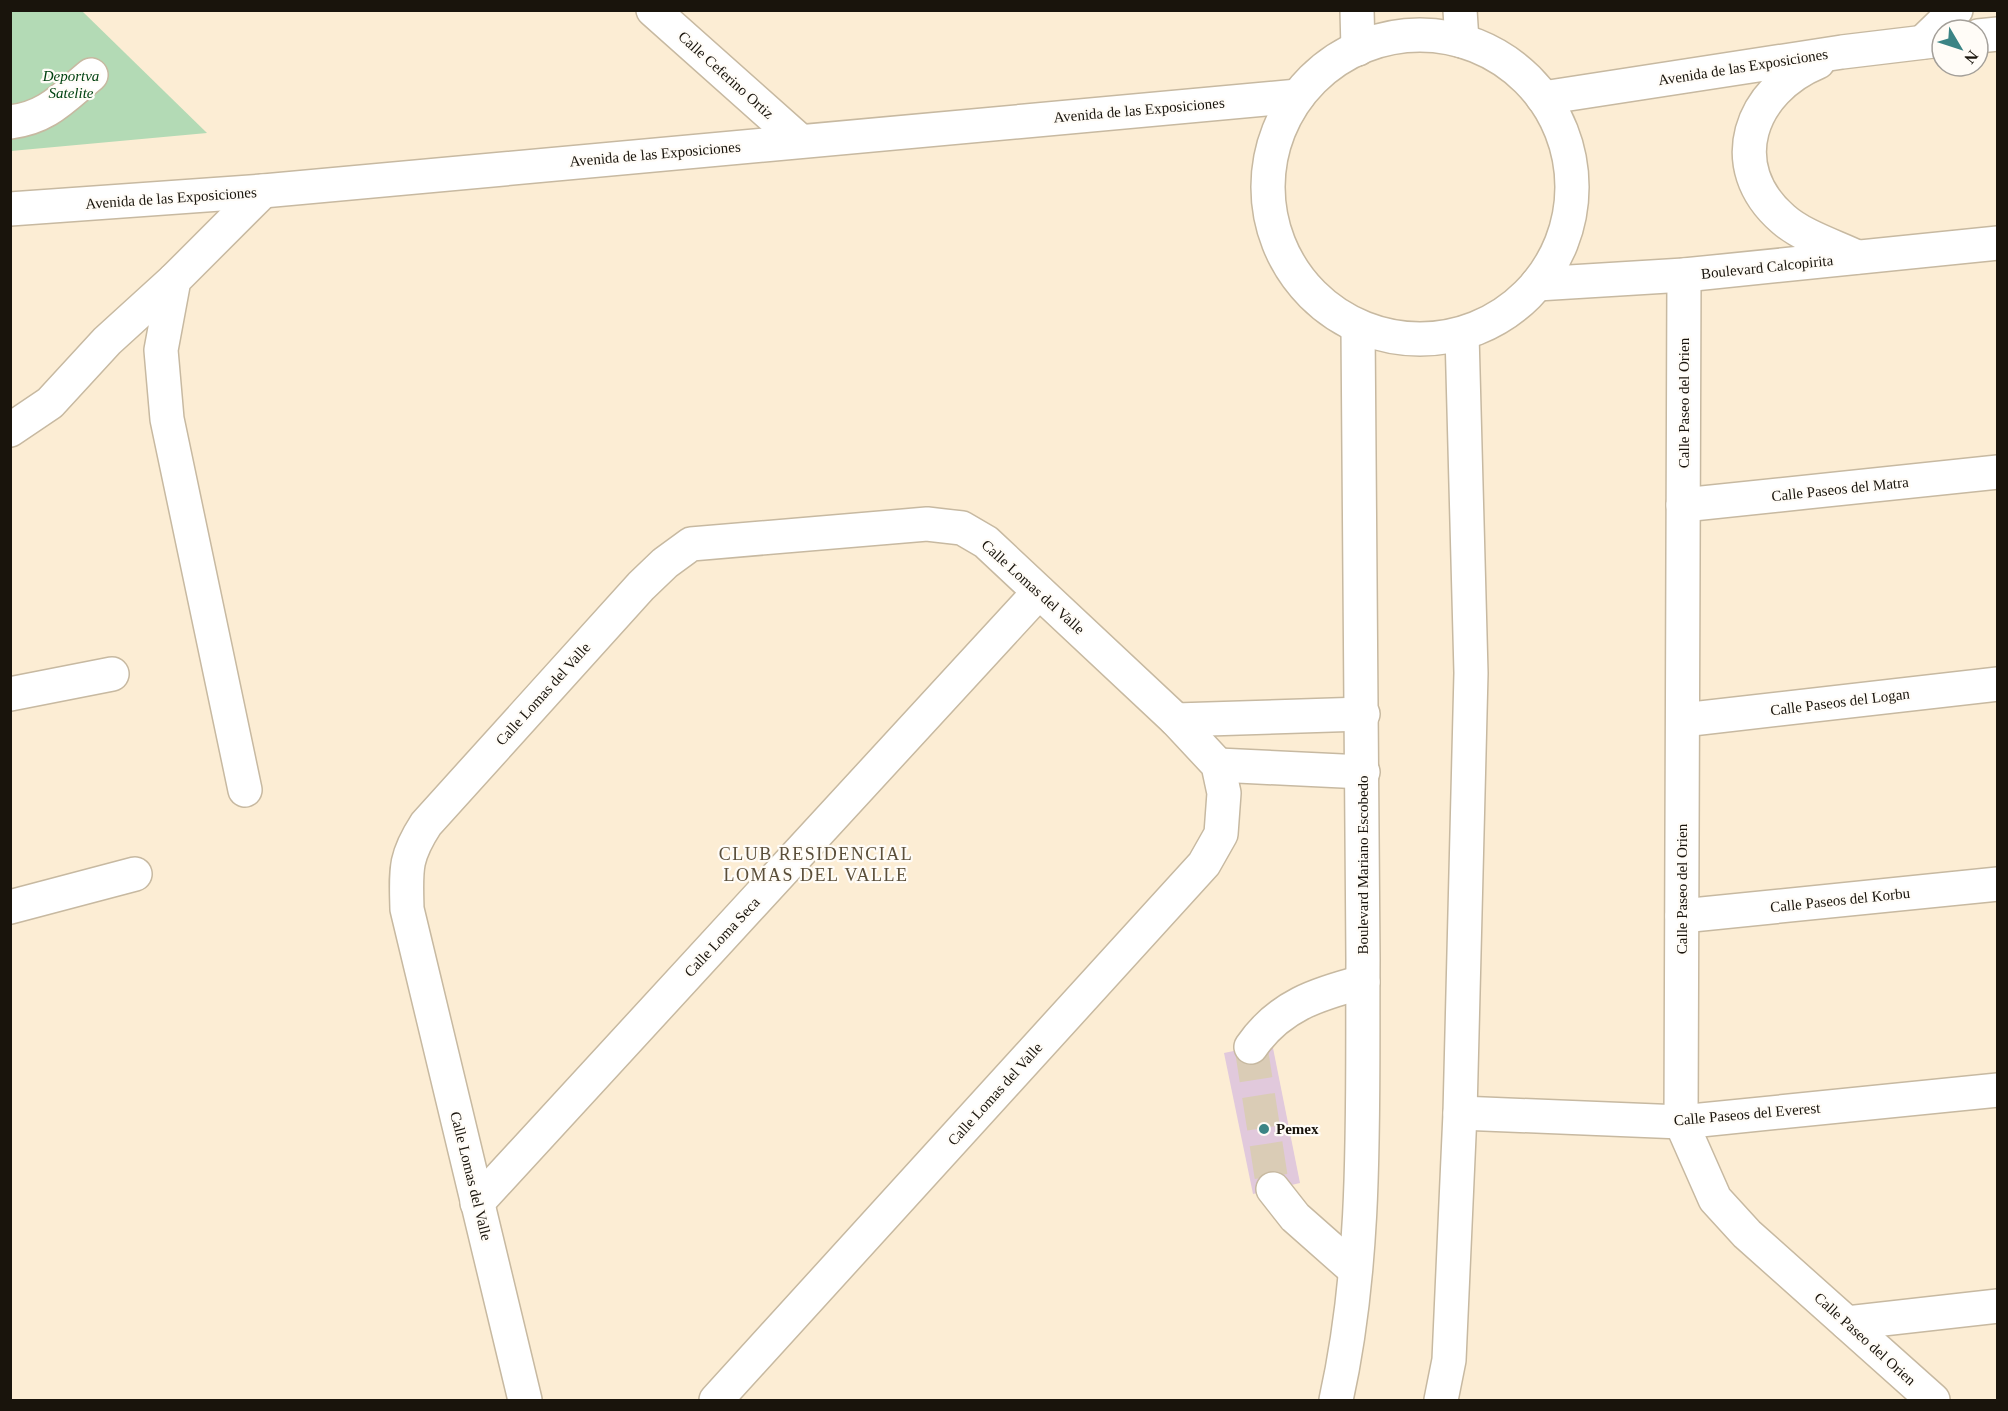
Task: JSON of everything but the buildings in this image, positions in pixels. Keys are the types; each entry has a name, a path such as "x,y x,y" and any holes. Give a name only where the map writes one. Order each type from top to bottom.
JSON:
{"street":[{"path":"1357,10 1358,49"},
{"name":"Calle Ceferino Ortiz","path":"661,13 799,140"},
{"path":"1461,26 1493,54 1521,73 1544,98 1562,133 1571,172 1570,212 1558,251 1537,285 1503,315 1462,334 1427,340 1391,338 1358,327 1324,307 1297,279 1278,245 1268,207 1271,158 1279,130 1298,96 1325,69 1358,49 1383,40 1409,35 1435,36 1461,26"},
{"name":"Avenida de las Exposiciones","path":"1544,98 1842,52 1930,41"},
{"path":"1842,52 1796,71 1775,89 1758,113 1750,137 1748,159 1755,182 1767,203 1785,221 1857,257"},
{"path":"10,122 31,119 46,112 91,75"},
{"name":"Avenida de las Exposiciones","path":"10,210 263,191 1298,96"},
{"path":"12,430 50,403 107,341 174,280 263,191"},
{"name":"Boulevard Calcopirita","path":"1537,285 1684,275 1998,243"},
{"name":"Calle Paseo del Orien","path":"1684,275 1681,1122 1715,1199 1747,1234 1933,1401"},
{"path":"174,280 161,350 167,420 245,790"},
{"name":"Boulevard Mariano Escobedo","path":"1336,1401 1348,1345 1364,1154 1363,714 1358,327"},
{"path":"1442,1401 1449,1359 1460,1113 1471,674 1462,334"},
{"name":"Calle Paseos del Matra","path":"1683,505 1998,472"},
{"name":"Calle Lomas del Valle","path":"525,1401 407,909 406,874 411,847 426,824 613,616 666,563 691,544 927,524 962,528 986,542 1176,720 1218,765 1224,793 1221,834 1204,864 716,1401"},
{"name":"Calle Loma Seca","path":"477,1203 1040,592"},
{"path":"10,694 112,674"},
{"name":"Calle Paseos del Logan","path":"1683,720 1998,684"},
{"path":"1176,720 1363,714"},
{"path":"1218,765 1363,772"},
{"path":"10,907 135,874"},
{"name":"Calle Paseos del Korbu","path":"1682,916 1998,884"},
{"path":"1251,1047 1267,1026 1298,1003 1323,993 1363,982"},
{"name":"Calle Paseos del Everest","path":"1460,1113 1681,1122 1998,1090"},
{"path":"1273,1189 1295,1217 1355,1270"},
{"path":"1847,1323 1998,1306"}],"green space":[{"name":"Deportva Satelite","path":"11,11 82,11 207,133 11,151"}],"tunnel":[{"path":"1251,1047 1273,1189"}],"place":[{"name":"Pemex","path":"1264,1129"}],"district":[{"name":"CLUB RESIDENCIAL LOMAS DEL VALLE","path":"816,864"}]}
